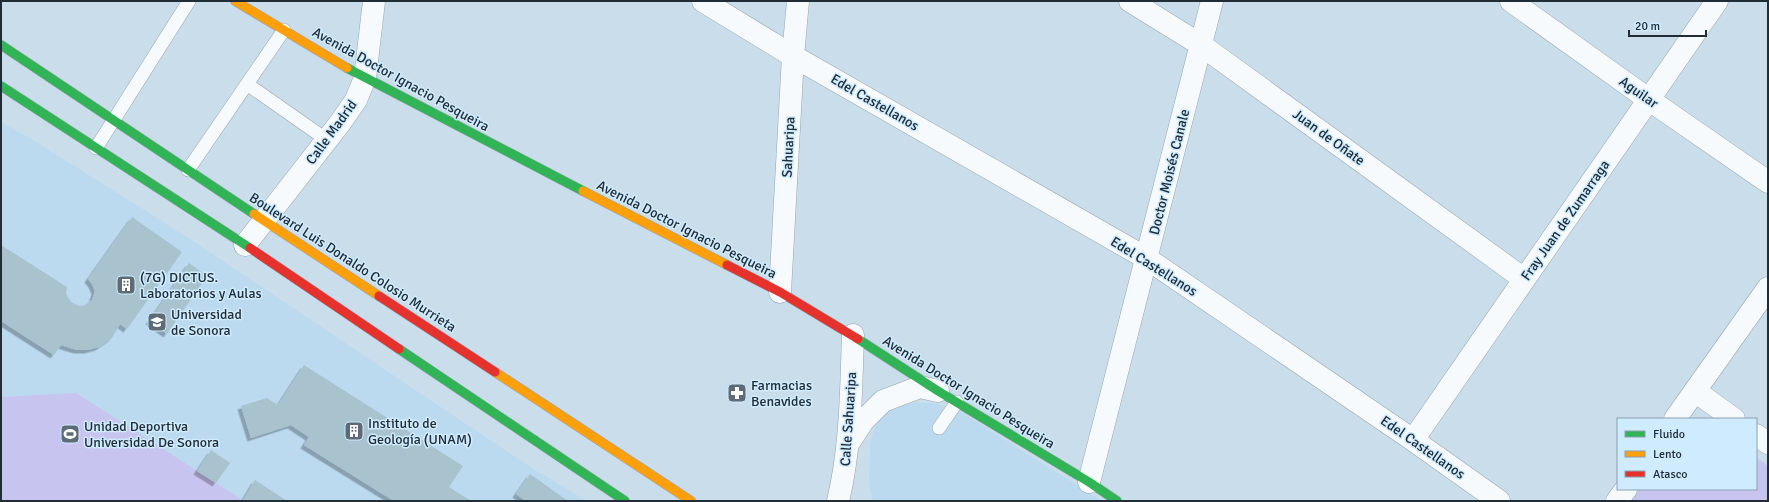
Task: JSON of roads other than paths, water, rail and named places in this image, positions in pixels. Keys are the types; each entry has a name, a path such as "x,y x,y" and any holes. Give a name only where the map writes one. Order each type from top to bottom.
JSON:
{"main road":[{"name":"Avenida Doctor Ignacio Pesqueira","path":"234,1 365,78 780,292 853,336 938,391 1089,482 1117,501"},
{"name":"Boulevard Luis Donaldo Colosio Murrieta","path":"1,45 263,220 691,501"},
{"path":"1,86 245,245 625,501"}],"street":[{"name":"Calle Madrid","path":"245,245 263,220 327,140 356,100 365,78 374,1"},
{"name":"Edel Castellanos","path":"703,1 793,56 1146,258 1413,440 1499,501"},
{"name":"Sahuaripa","path":"780,292 793,56 798,1"},
{"name":"Juan de Oñate","path":"1130,1 1202,45 1524,279"},
{"name":"Doctor Moisés Canale","path":"1089,482 1202,45 1212,1"},
{"name":"Aguilar","path":"1511,1 1648,99 1768,182"},
{"name":"Fray Juan de Zumarraga","path":"1413,440 1717,1"},
{"path":"1676,418 1768,288"},
{"name":"Calle Sahuaripa","path":"838,501 843,478 847,445 853,336"},
{"path":"847,445 863,421 883,401 920,388 938,391"},
{"path":"1695,391 1733,418"},
{"path":"1757,436 1768,443"},
{"path":"833,501 843,478"},
{"path":"843,478 855,501"},
{"path":"1617,501 1625,490"}],"lane":[{"path":"96,148 112,120 189,1"},
{"path":"188,170 284,30"},
{"path":"247,84 327,140"},
{"path":"939,428 957,402"}],"place":[{"name":"(7G) DICTUS. Laboratorios y Aulas","path":"126,285"},
{"name":"Universidad de Sonora","path":"157,322"},
{"name":"Farmacias Benavides","path":"737,393"},
{"name":"Instituto de Geología (UNAM)","path":"354,431"},
{"name":"Unidad Deportiva Universidad De Sonora","path":"70,434"}]}
